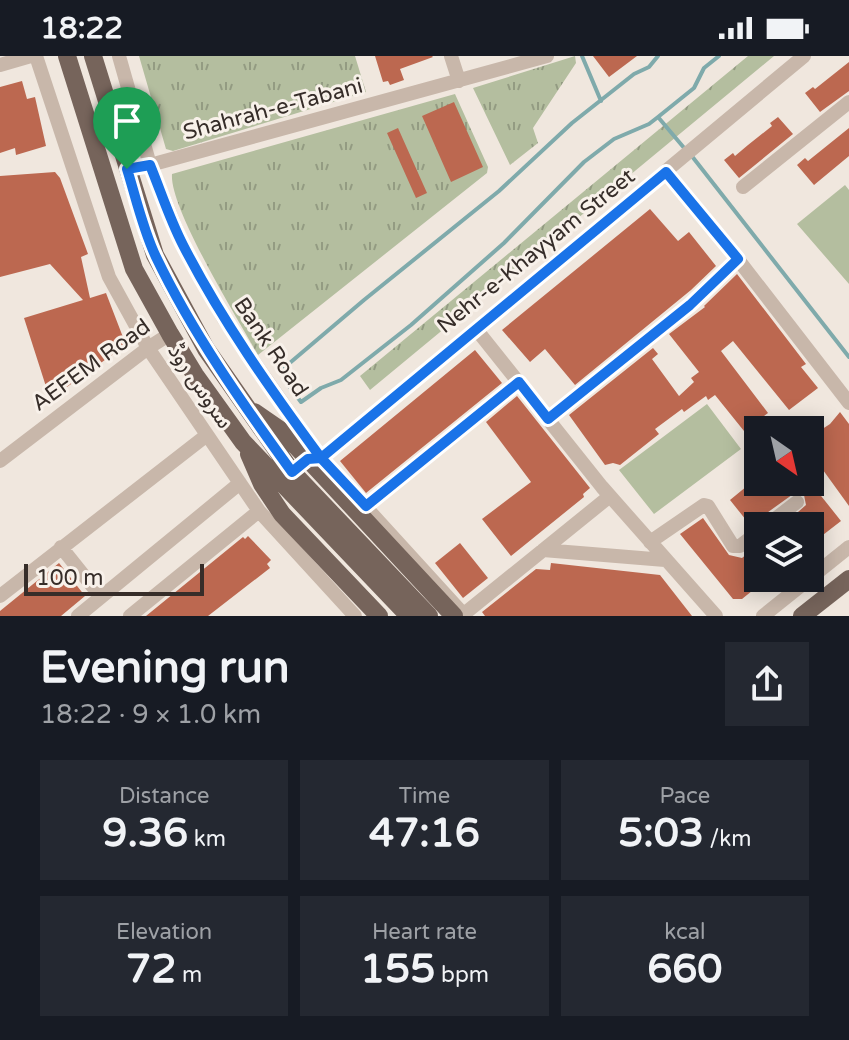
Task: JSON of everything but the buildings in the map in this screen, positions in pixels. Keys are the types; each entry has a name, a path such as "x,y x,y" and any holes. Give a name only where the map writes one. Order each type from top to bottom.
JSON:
{"main road":[{"path":"67,56 134,269 195,375 243,442 409,616"},
{"path":"93,56 155,255 206,349 292,472 429,616"},
{"path":"242,403 315,459 461,615"},
{"path":"243,442 262,484 282,514 379,616"},
{"path":"802,616 849,579"}],"street":[{"path":"0,65 34,56"},
{"name":"سروس روڈ","path":"34,56 109,277 148,348 259,511 355,616"},
{"name":"Bank Road","path":"119,56 150,165 182,243 224,319 315,459 366,506 461,615"},
{"path":"451,56 459,81"},
{"name":"Shahrah-e-Tabani","path":"127,169 547,56"},
{"name":"Nehr-e-Khayyam Street","path":"292,472 315,459 476,329 804,56"},
{"path":"743,187 849,102"},
{"path":"666,172 738,259 849,403"},
{"path":"548,419 690,305 738,259"},
{"path":"476,329 610,496 716,616"},
{"name":"AEFEM Road","path":"0,461 170,334"},
{"path":"366,506 519,382"},
{"path":"0,596 207,435"},
{"path":"78,616 240,483"},
{"path":"461,615 610,496"},
{"path":"784,512 797,502"},
{"path":"650,542 704,505 736,547 744,542"},
{"path":"130,616 259,511"},
{"path":"61,547 101,597"},
{"path":"767,615 849,547"},
{"path":"543,550 665,560"}],"green space":[{"path":"139,56 355,56 366,92 173,151 166,149"},
{"path":"575,56 576,63 533,128 538,143 510,165 473,88"},
{"path":"748,56 774,56 370,390 360,376"},
{"path":"455,94 488,167 487,173 258,355 193,237 174,190 172,174"},
{"path":"845,185 849,190 849,284 797,224"},
{"path":"707,404 741,449 654,514 619,470"}],"waterway":[{"path":"582,56 601,101"},
{"path":"658,56 649,67 634,74 572,123 499,191 285,367 284,379 301,402 321,388 341,380 411,325 504,243 584,162 614,139 658,117 694,88 704,68 719,56"},
{"path":"658,117 685,149"},
{"path":"691,155 849,357"}],"route":[{"path":"127,169 150,165 182,243 224,319 321,458 666,172 738,259 690,305 548,419 519,382 366,506 321,458 308,459 292,472 242,403 206,349 155,255 127,169"}]}
